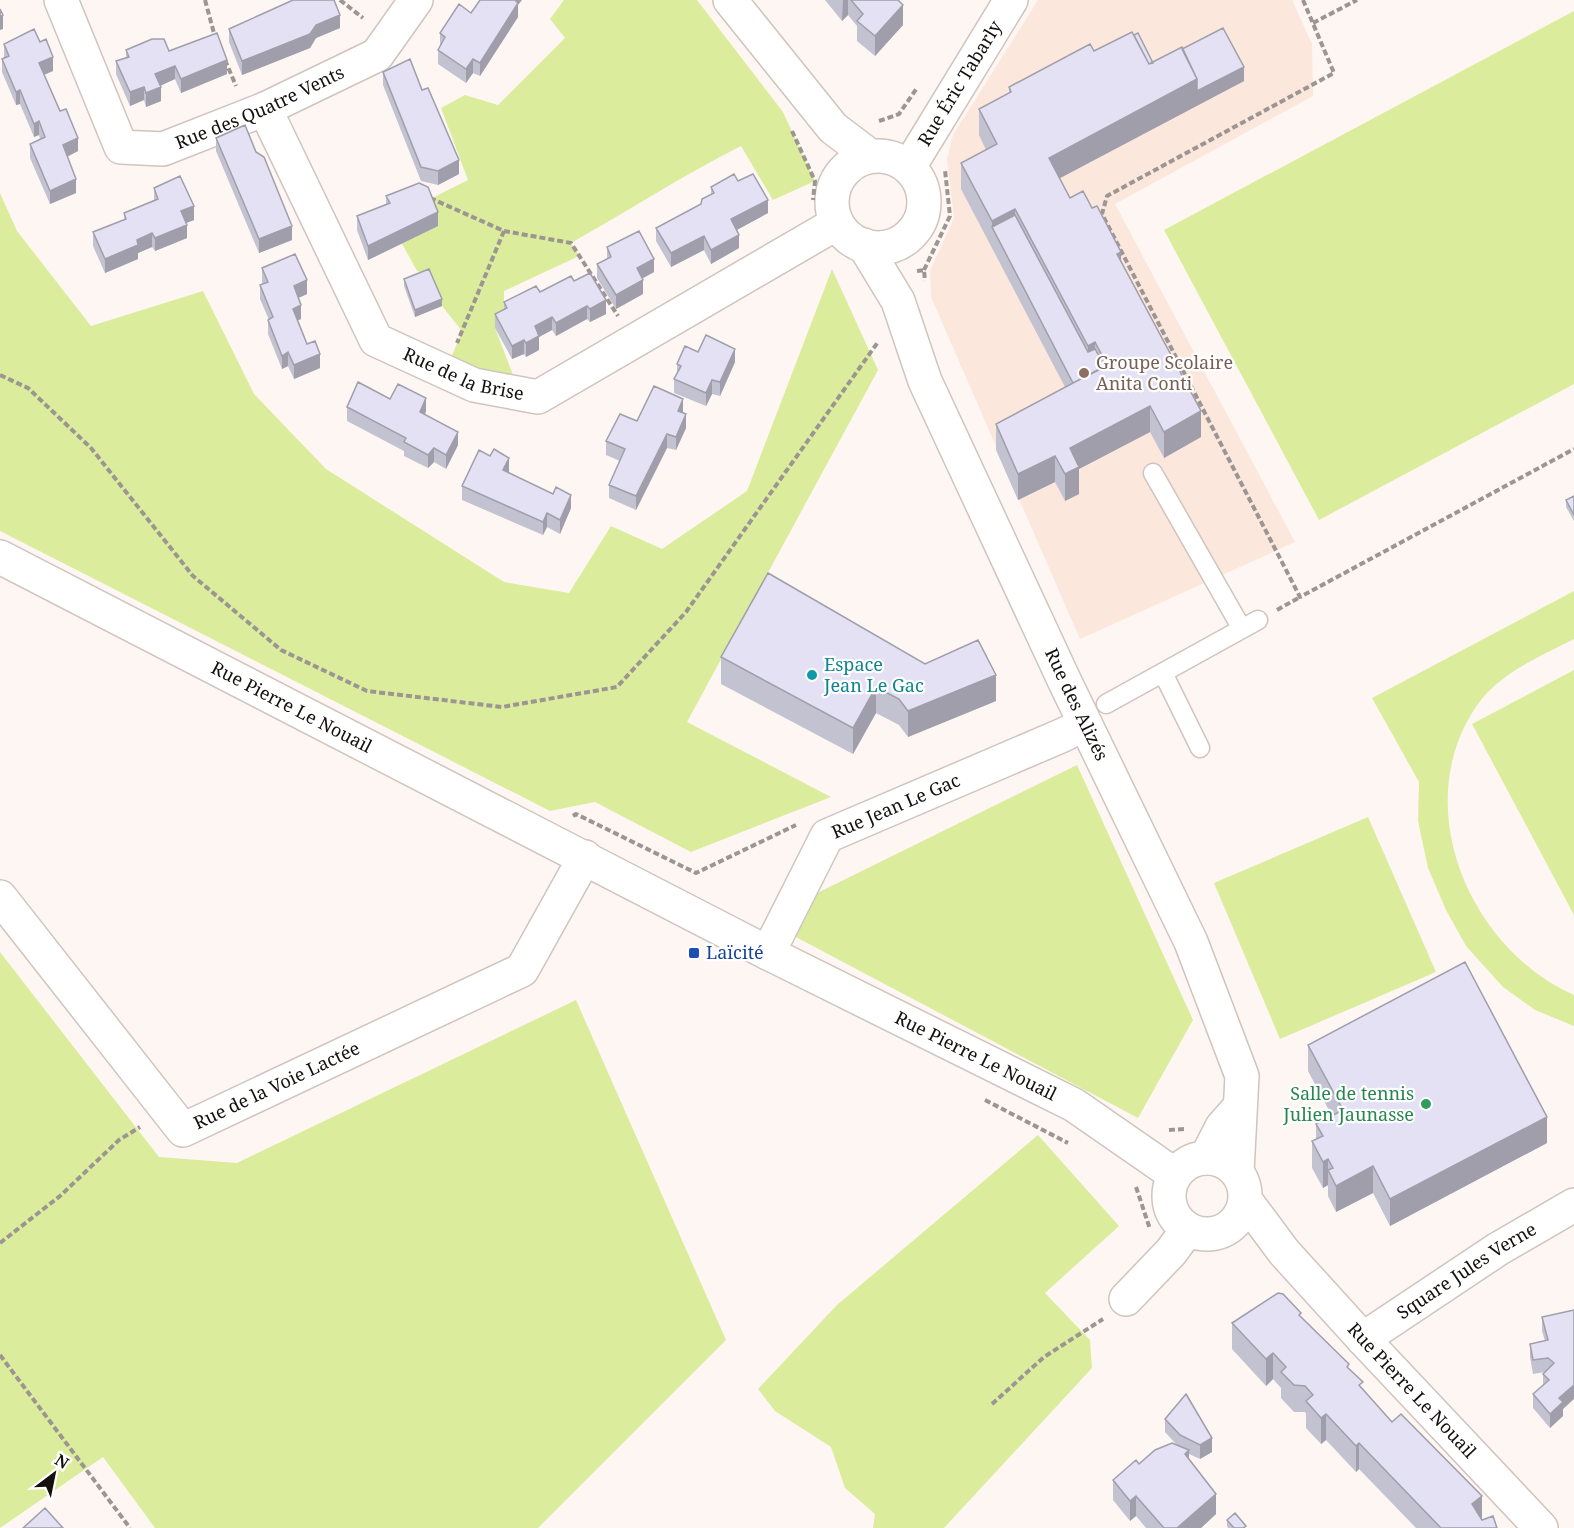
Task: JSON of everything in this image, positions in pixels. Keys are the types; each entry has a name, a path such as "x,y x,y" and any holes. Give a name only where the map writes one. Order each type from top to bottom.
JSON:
{"street":[{"name":"Rue des Quatre Vents","path":"61,0 121,147 163,149 257,112 378,55 416,0"},
{"path":"730,0 833,128 870,156"},
{"name":"Rue Éric Tabarly","path":"909,167 1011,0"},
{"path":"785,71 839,177"},
{"name":"Rue de la Brise","path":"257,112 376,340 474,385 538,397 830,227"},
{"path":"870,156 884,156 909,167 918,178 923,191 924,205 921,220 914,232 903,241 877,248 864,245 830,227 833,192 839,177 858,160 870,156"},
{"name":"Rue des Alizés","path":"898,301 903,241"},
{"name":"Rue des Alizés","path":"864,245 898,301 925,381 1095,714 1191,942 1242,1076 1238,1109 1241,1186"},
{"name":"Rue Pierre Le Nouail","path":"0,557 768,953 1074,1106 1149,1155 1175,1175"},
{"name":"Rue Jean Le Gac","path":"768,953 827,837 1063,735 1095,714"},
{"name":"Rue de la Voie Lactée","path":"0,897 183,1130 522,970 585,857"},
{"path":"1206,1158 1221,1127 1238,1109"},
{"path":"1126,1299 1180,1240 1224,1231 1234,1224 1241,1186 1217,1159 1206,1158 1183,1166 1175,1175 1169,1193 1180,1240"},
{"name":"Rue Pierre Le Nouail","path":"1241,1186 1284,1252 1541,1528"},
{"name":"Square Jules Verne","path":"1363,1339 1498,1250 1574,1204"},
{"name":"Rue Pierre Le Nouail","path":"1224,1231 1284,1252"}],"lane":[{"path":"1095,714 1250,624 1153,473"},
{"path":"1163,673 1200,748"}],"path":[{"path":"205,0 219,45"},
{"path":"1303,0 1334,73 1107,196 1102,214 1300,597 1574,449"},
{"path":"1313,23 1357,0"},
{"path":"223,55 257,112"},
{"path":"870,123 899,114 918,85"},
{"path":"788,122 815,181 811,209 830,227"},
{"path":"423,195 504,231 571,243 634,341"},
{"path":"446,372 504,231"},
{"path":"0,375 27,388 92,448 193,576 281,650 367,691 502,707 617,687 687,612 880,339 885,349"},
{"path":"543,836 576,813 696,873 802,822"},
{"path":"0,1243 60,1196 119,1140 144,1124 183,1130"},
{"path":"1180,1240 1158,1243 1148,1225 1133,1177 1164,1129 1181,1131 1191,1126"},
{"path":"992,1404 1044,1357 1104,1318 1126,1299"},
{"path":"0,1355 130,1528"}],"shaded area":[{"name":"Groupe Scolaire Anita Conti","path":"1038,0 1292,0 1312,44 1313,96 1115,204 1295,542 1080,639 931,297 930,271 954,218 947,159 953,135"}],"green space":[{"path":"564,0 697,0 783,112 815,181 773,200 741,146 571,243 579,256 504,291 504,316 495,328 515,380 481,371 451,358 462,331 442,306 429,276 417,271 401,242 432,198 468,180 441,108 465,95 498,105 565,38 550,19"},
{"path":"1574,11 1574,384 1319,520 1164,230"},
{"path":"0,193 17,231 91,326 203,291 254,394 326,469 504,582 569,593 611,526 662,549 747,491 832,269 878,370 687,722 831,797 691,852 595,802 550,811 0,531"},
{"path":"1574,591 1574,639 1517,669 1492,688 1481,700 1472,713 1455,752 1448,793 1451,834 1462,875 1481,912 1506,946 1538,974 1574,995 1574,1026 1535,1010 1503,987 1466,946 1446,910 1428,868 1418,821 1419,782 1372,698"},
{"path":"1574,670 1574,915 1472,724"},
{"path":"1077,765 1193,1020 1138,1118 792,935 801,901"},
{"path":"1368,817 1436,972 1280,1039 1214,883"},
{"path":"0,952 159,1157 237,1163 576,1000 726,1340 538,1528 155,1528 103,1457 0,1528"},
{"path":"1038,1135 1119,1226 1045,1293 1090,1340 1092,1368 944,1528 873,1528 875,1514 845,1488 831,1447 775,1411 758,1389 837,1305"}],"building":[{"path":"293,0 334,0 340,15 316,25 310,34 242,61 229,29"},
{"path":"480,0 515,0 518,3 480,63 473,59 466,69 438,50 445,37 440,33 459,4 471,13"},
{"path":"851,0 898,0 903,5 875,36 857,21 863,14"},
{"path":"1223,28 1244,67 1197,91 1197,79 1182,49"},
{"path":"34,29 40,42 46,39 53,57 39,63 60,111 66,109 78,138 63,145 76,179 50,191 30,144 45,137 39,121 34,124 20,90 16,92 2,59 9,56 4,44"},
{"path":"1132,32 1149,64 1182,47 1197,79 1049,158 1070,198 1083,191 1092,208 1097,206 1121,252 1117,254 1201,411 1164,432 1150,406 1070,448 1079,467 1065,474 1055,456 1018,474 996,424 1107,365 1095,342 1088,346 1015,209 992,221 961,163 997,144 979,109 1011,92 1009,87 1090,44 1094,51"},
{"path":"217,33 227,60 181,79 175,66 155,74 161,87 146,93 144,87 130,92 116,61 129,57 126,50 152,39 164,39 169,51"},
{"path":"1138,33 1153,63 1149,64 1134,35"},
{"path":"410,59 422,90 428,88 459,160 438,171 421,167 383,72"},
{"path":"245,125 256,152 264,157 292,226 259,239 216,138"},
{"path":"734,174 738,181 753,174 768,200 731,219 739,235 711,250 704,236 671,253 656,228 701,204 702,199 714,193 711,187"},
{"path":"180,176 194,206 181,211 187,225 155,238 152,233 137,240 138,245 105,259 93,232 126,219 124,213 158,199 154,188"},
{"path":"419,183 428,187 438,212 368,246 357,216 390,203 386,196"},
{"path":"1015,215 1088,352 1095,349 1105,367 1073,383 992,227"},
{"path":"639,231 654,259 637,268 643,280 616,295 597,264 611,257 607,247"},
{"path":"295,254 307,280 294,286 301,305 293,309 307,344 315,341 320,354 294,365 288,352 282,356 268,320 273,317 260,285 268,282 262,268"},
{"path":"429,269 442,299 415,310 404,279"},
{"path":"590,273 606,300 590,309 587,306 556,323 552,317 535,326 539,336 526,343 524,340 512,346 495,314 507,308 504,302 536,286 540,292 571,276 574,281"},
{"path":"706,335 735,349 720,382 712,380 706,393 674,379 681,366 677,364 685,346 698,352"},
{"path":"358,382 390,399 398,384 426,398 420,412 458,432 446,455 434,448 428,455 404,442 406,438 347,407"},
{"path":"654,386 683,399 678,411 686,414 676,437 667,434 636,496 609,485 625,449 606,441 620,414 637,421"},
{"path":"494,449 509,458 503,470 553,494 556,487 571,495 560,520 547,513 543,522 462,486 479,450 490,456"},
{"path":"1574,496 1574,515 1566,500"},
{"name":"Espace Jean Le Gac","path":"768,573 925,664 978,640 996,675 908,711 899,699 876,687 853,728 721,657"},
{"name":"Salle de tennis Julien Jaunasse","path":"1465,962 1547,1117 1390,1199 1373,1166 1336,1186 1328,1170 1333,1168 1328,1159 1323,1162 1312,1141 1323,1136 1316,1124 1343,1110 1308,1045"},
{"path":"1278,1293 1283,1294 1301,1313 1299,1315 1349,1364 1347,1367 1363,1382 1359,1385 1392,1422 1401,1414 1482,1496 1472,1504 1482,1520 1493,1516 1497,1528 1441,1528 1359,1443 1356,1446 1326,1414 1321,1418 1306,1401 1313,1395 1305,1386 1294,1385 1281,1372 1286,1367 1273,1353 1266,1359 1232,1323"},
{"path":"1574,1310 1574,1385 1559,1398 1563,1402 1550,1414 1533,1394 1549,1380 1543,1374 1554,1363 1548,1358 1533,1360 1530,1344 1548,1340 1542,1317"},
{"path":"1186,1394 1212,1438 1200,1445 1180,1435 1165,1419"},
{"path":"1172,1443 1189,1450 1185,1454 1216,1494 1177,1528 1164,1528 1136,1496 1130,1501 1113,1480 1136,1460 1139,1464 1155,1450"},
{"path":"45,1508 63,1528 23,1528"},
{"path":"1235,1513 1246,1526 1234,1528 1227,1520"}],"place":[{"name":"Groupe Scolaire Anita Conti","path":"1084,373"},
{"name":"Espace Jean Le Gac","path":"812,675"},
{"name":"Laïcité","path":"694,953"},
{"name":"Salle de tennis Julien Jaunasse","path":"1426,1104"}]}
